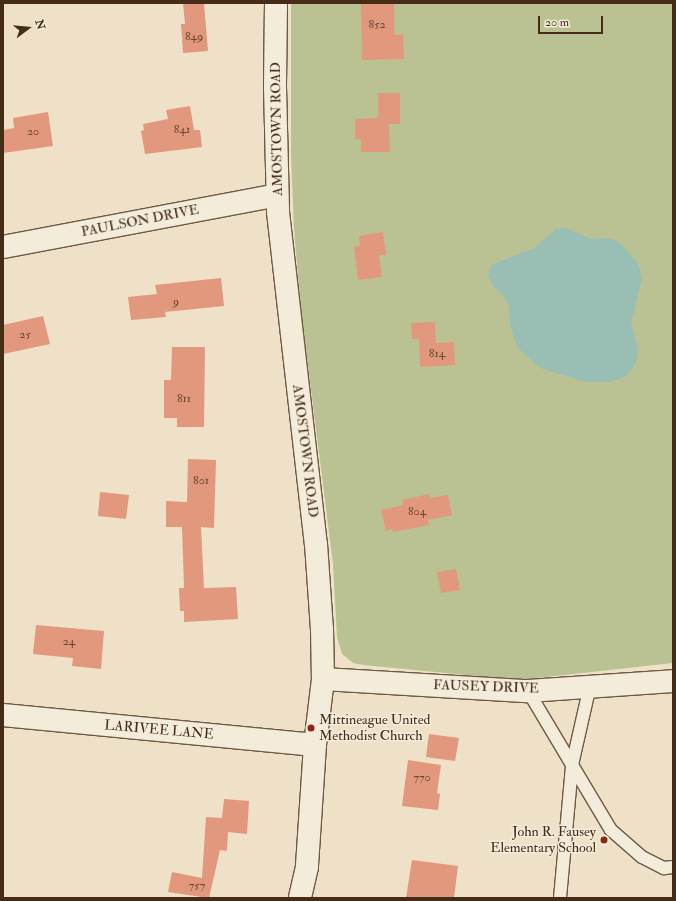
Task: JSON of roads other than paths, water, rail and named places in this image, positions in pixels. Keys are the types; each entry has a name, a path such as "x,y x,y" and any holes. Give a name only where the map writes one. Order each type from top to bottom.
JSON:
{"street":[{"name":"AMOSTOWN ROAD","path":"276,3 277,195 285,285 320,582 323,679 315,745 307,867 300,898"},
{"name":"PAULSON DRIVE","path":"3,247 277,195"},
{"name":"FAUSEY DRIVE","path":"323,679 528,691 673,681"},
{"name":"LARIVEE LANE","path":"3,715 315,745"}],"lane":[{"path":"560,898 572,765 590,686"},
{"path":"528,691 611,830 642,857 664,868 673,867"}],"water":[{"path":"566,228 591,239 609,238 620,243 638,263 642,278 631,324 638,349 636,363 625,377 609,382 585,382 540,368 517,347 510,325 509,307 504,296 494,287 488,276 491,265 536,247 556,229"}],"place":[{"name":"Mittineague United Methodist Church","path":"311,728"},
{"name":"John R. Fausey Elementary School","path":"604,840"}]}
